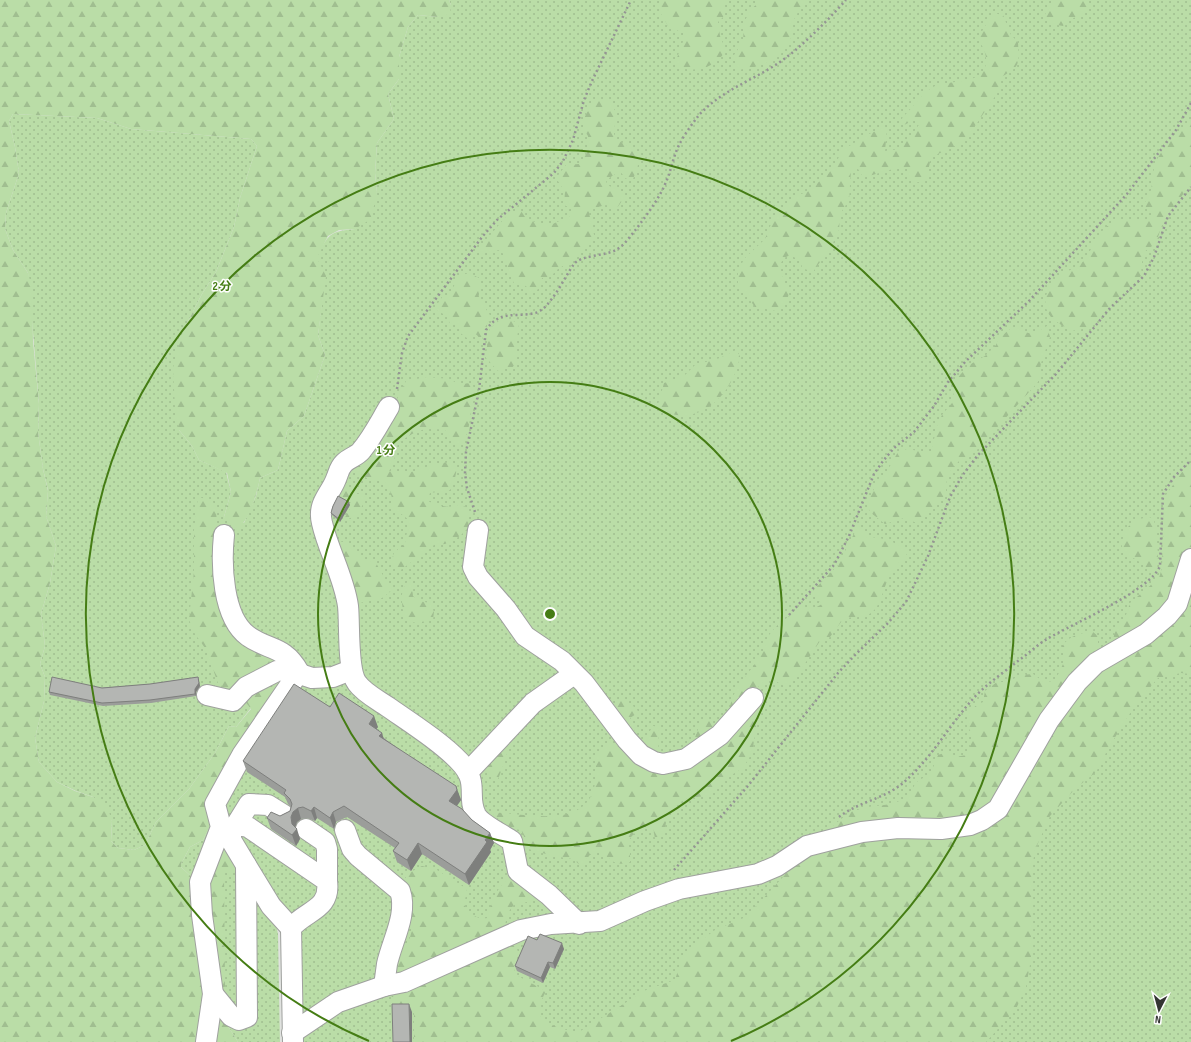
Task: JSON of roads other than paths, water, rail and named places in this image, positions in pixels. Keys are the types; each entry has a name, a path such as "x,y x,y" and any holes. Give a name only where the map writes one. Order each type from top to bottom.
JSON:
{"street":[{"path":"388,407 360,452 344,463 338,470 336,479 323,501 320,513 322,525 338,569 348,604 351,670 356,683 365,691 413,724 459,761 468,772 472,781 475,814 482,822 499,831 512,841 518,871 548,895 579,924"},
{"path":"478,530 473,567 478,577 506,610 525,636 562,661 574,674 606,710 627,740 641,755 654,762 663,764 686,759 720,735 753,698"},
{"path":"224,534 221,556 224,584 232,611 239,626 248,636 281,650 294,663 299,672"},
{"path":"292,1038 319,1014 338,1002 384,986 404,982 522,930 551,924 579,924 611,918 645,901 679,889 736,880 758,874 778,866 807,846 862,832 898,828 941,828 970,825 982,820 998,809 1049,720 1077,682 1096,663 1146,634 1167,616 1177,604 1191,559"},
{"path":"207,695 232,701 246,686 277,671 288,670 299,672 312,678 333,677 351,670"},
{"path":"292,1038 291,928 271,906 231,840 230,827 215,804 242,755 299,672"},
{"path":"468,772 533,704 574,674"},
{"path":"206,1042 213,994 202,915 200,882 230,827 249,804 268,805 284,815"},
{"path":"230,827 248,827 326,881"},
{"path":"291,928 299,919 314,912 324,901 328,890 326,881 327,849 325,842 306,829"},
{"path":"345,830 355,853 400,891 403,900 402,911 387,964 384,986"},
{"path":"213,994 231,1016 238,1020 247,1017 246,865"}]}
